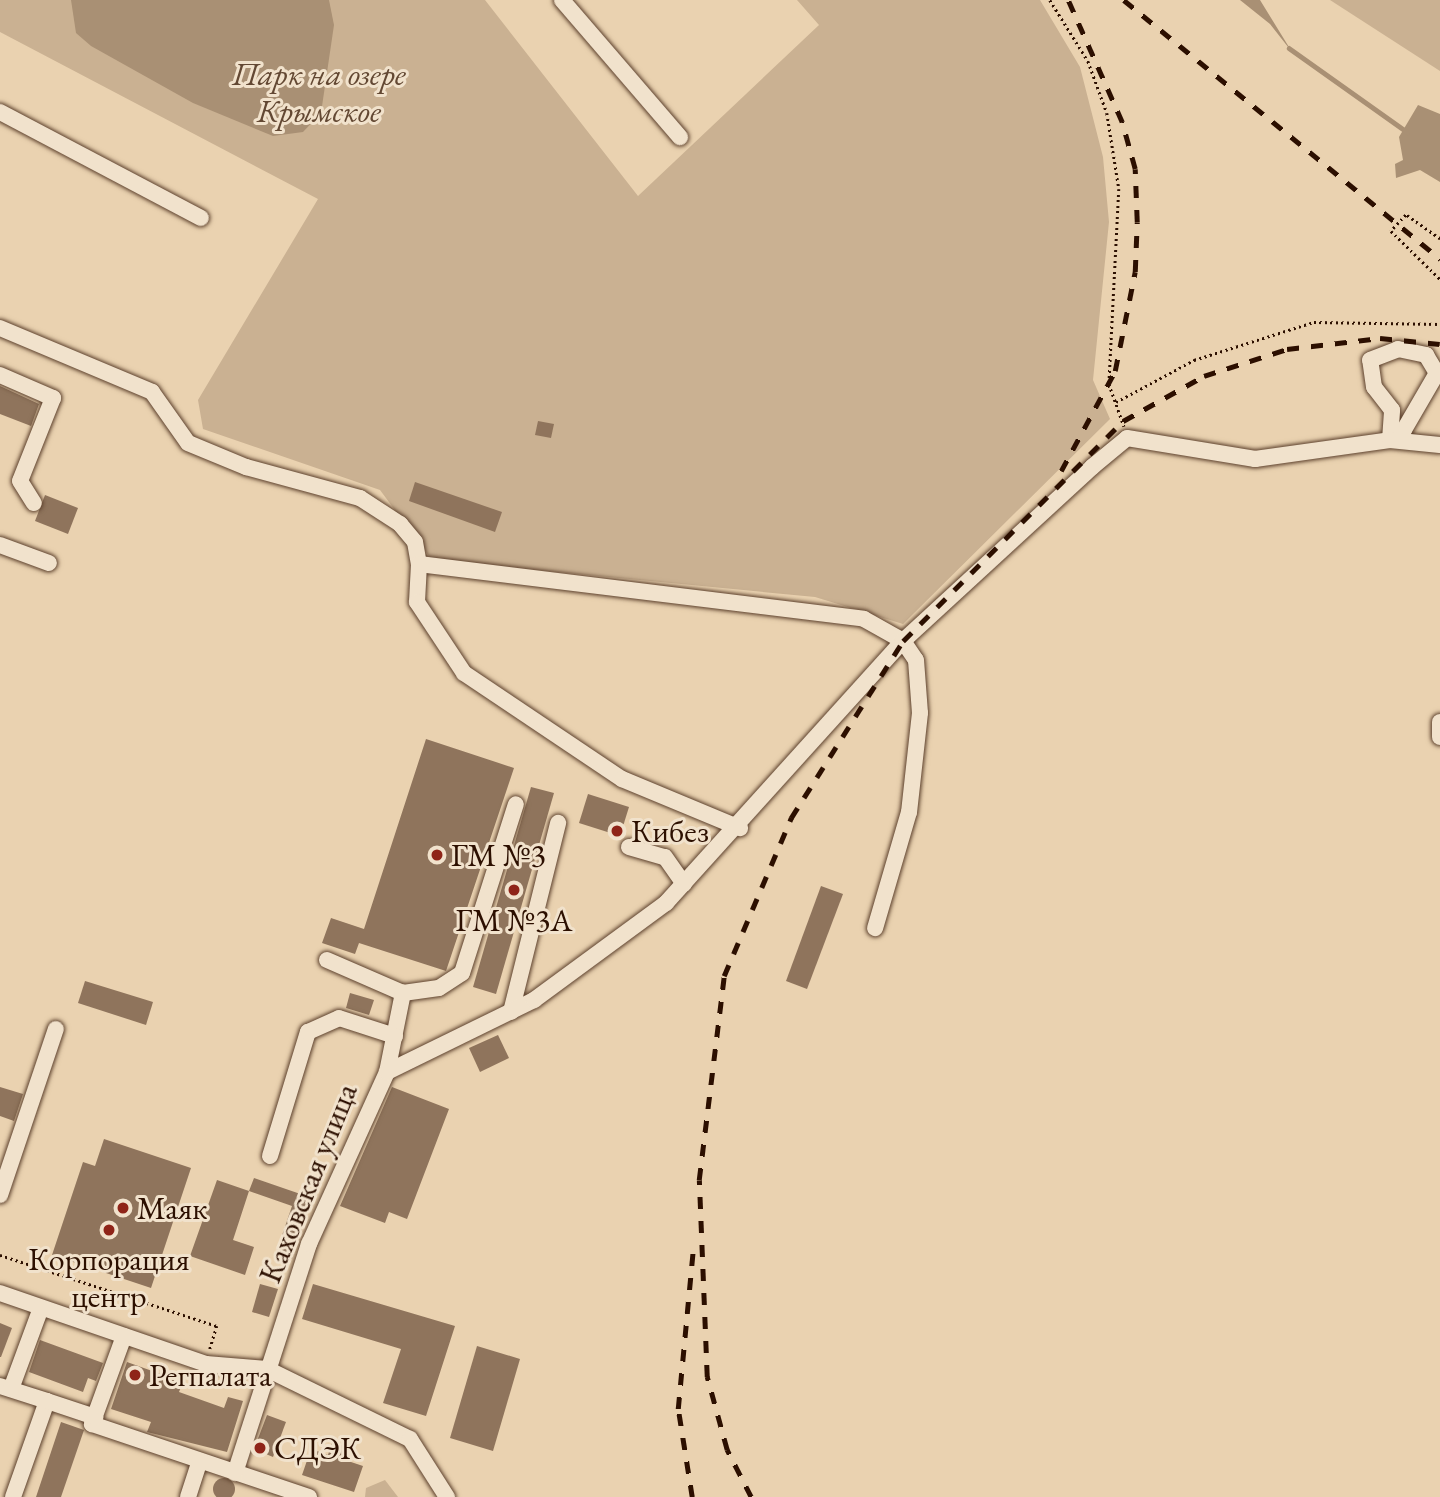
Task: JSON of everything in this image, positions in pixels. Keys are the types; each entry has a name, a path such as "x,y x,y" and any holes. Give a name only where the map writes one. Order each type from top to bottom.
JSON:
{"street":[{"path":"562,0 680,137"},
{"path":"0,112 201,218"},
{"path":"0,328 152,392 188,443 246,467 360,498 400,524 415,541 419,564 416,602 464,673 622,779 740,828"},
{"path":"1398,349 1426,355 1437,373 1435,383 1404,430 1390,440 1392,410 1374,387 1370,360 1398,349"},
{"path":"0,374 53,398 20,481 34,503"},
{"path":"1127,438 1255,459 1390,440 1440,445"},
{"name":"Каховская улица","path":"235,1473 309,1244 387,1072 511,1012 593,961 684,884 740,828 904,641 1127,438"},
{"path":"0,545 49,563"},
{"path":"419,564 864,619 904,641 916,660 920,713 909,812 875,928"},
{"path":"1440,723 1440,737"},
{"path":"327,960 403,993 439,988 462,973 516,804"},
{"path":"511,1012 558,823"},
{"path":"629,847 669,860 684,884"},
{"path":"387,1072 403,993"},
{"path":"270,1156 308,1032 339,1018 395,1036"},
{"path":"1,1187 56,1029"},
{"path":"0,1293 206,1364 267,1369 410,1439 447,1497"},
{"path":"41,1308 6,1387 95,1417"},
{"path":"124,1336 92,1424 309,1497"},
{"path":"13,1497 47,1401"},
{"path":"188,1497 200,1461"}],"path":[{"path":"1050,0 1088,61 1107,113 1119,189 1107,334 1116,402 1127,438"},
{"path":"1440,239 1406,215 1391,231 1440,279"},
{"path":"1116,402 1194,360 1314,322 1440,324"},
{"path":"0,1255 216,1326 206,1364"}],"green space":[{"name":"Парк на озере Крымское","path":"0,0 485,0 638,196 819,25 797,0 1040,0 1080,67 1103,157 1109,222 1093,380 1110,419 903,624 815,597 432,560 380,490 203,429 198,400 318,199 0,32"},
{"path":"1330,0 1440,0 1440,71"},
{"path":"385,1480 398,1497 365,1497 366,1488"}],"shaded area":[{"path":"71,0 329,0 334,25 321,113 303,132 273,136 193,103 91,46 76,33"},
{"path":"1240,0 1260,0 1292,52 1270,24"},
{"path":"1418,105 1440,114 1440,182 1420,170 1396,178 1395,164 1403,160 1399,137"}],"building":[{"path":"0,386 39,404 31,426 0,414"},
{"path":"538,421 554,424 551,438 535,435"},
{"path":"415,482 502,512 495,532 409,501"},
{"path":"45,495 78,508 68,534 35,521"},
{"name":"ГМ №3","path":"426,739 514,768 446,971 359,943 355,954 322,943 331,918 364,929"},
{"name":"ГМ №3А","path":"531,787 554,793 496,994 473,987"},
{"path":"588,794 629,807 620,836 579,823"},
{"path":"821,886 843,894 807,989 786,981"},
{"path":"85,981 153,1002 146,1025 78,1003"},
{"path":"350,993 374,1000 369,1015 346,1008"},
{"path":"498,1035 509,1058 480,1072 469,1048"},
{"path":"0,1087 23,1094 14,1121 0,1116"},
{"path":"392,1087 449,1109 407,1219 389,1212 385,1223 340,1206"},
{"name":"Маяк","path":"104,1139 191,1168 151,1288 52,1255 83,1162 95,1166"},
{"path":"254,1178 312,1198 292,1259 276,1253 292,1206 249,1191"},
{"path":"217,1180 249,1191 233,1240 254,1247 245,1275 190,1256"},
{"path":"260,1284 278,1289 269,1317 252,1312"},
{"path":"313,1284 455,1326 426,1416 383,1403 401,1349 302,1319"},
{"path":"0,1323 12,1328 1,1357 0,1357"},
{"path":"40,1340 103,1363 96,1381 88,1378 83,1392 29,1372"},
{"path":"477,1346 520,1359 493,1451 450,1438"},
{"path":"127,1362 183,1382 179,1392 224,1408 228,1397 243,1401 227,1452 147,1432 151,1422 111,1409"},
{"path":"267,1415 286,1422 273,1457 254,1449"},
{"path":"61,1422 84,1430 61,1497 36,1497"},
{"path":"332,1442 346,1447 342,1459 363,1466 354,1492 302,1475 311,1449 328,1455"},
{"path":"224,1478 232,1481 235,1489 232,1497 224,1500 216,1497 213,1489 216,1481"}],"waterway":[{"path":"1289,48 1407,132"}],"railway":[{"path":"1061,471 1115,371 1135,272 1137,222 1135,169 1122,122 1068,0"},
{"path":"1124,0 1440,259"},
{"path":"751,1497 727,1450 707,1377 699,1180 724,976 791,818 903,641 1123,421 1204,376 1287,349 1380,338 1440,344"},
{"path":"692,1497 678,1409 693,1250"}],"place":[{"name":"Кибез","path":"617,831"},
{"name":"ГМ №3","path":"437,855"},
{"name":"ГМ №3А","path":"514,890"},
{"name":"Маяк","path":"123,1208"},
{"name":"Корпорация центр","path":"109,1230"},
{"name":"Регпалата","path":"135,1375"},
{"name":"СДЭК","path":"260,1448"}]}
